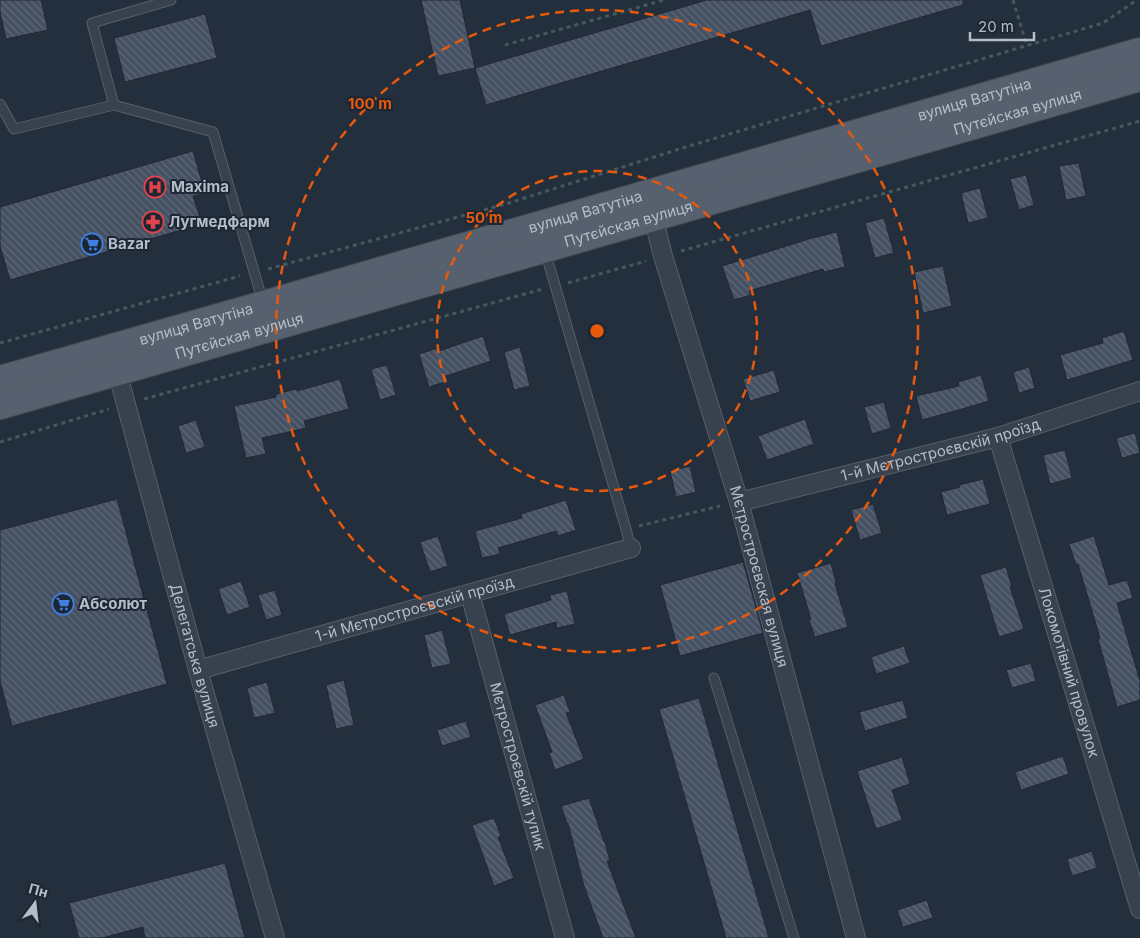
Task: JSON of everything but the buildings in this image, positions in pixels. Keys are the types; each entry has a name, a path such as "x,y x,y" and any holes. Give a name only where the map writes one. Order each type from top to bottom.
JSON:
{"main road":[{"name":"вулиця Ватутіна","path":"0,380 1140,52"},
{"name":"Путєйская вулиця","path":"117,371 1140,77"},
{"path":"0,405 117,371"}],"street":[{"name":"Мєтростроєвская вулиця","path":"653,217 663,256 739,502 856,938"},
{"name":"Делегатська вулиця","path":"117,371 198,670 275,938"},
{"name":"1-й Мєтростроєвскій проїзд","path":"739,502 998,437 1140,391"},
{"name":"Локомотівний провулок","path":"998,437 1140,909"},
{"name":"1-й Мєтростроєвскій проїзд","path":"198,670 631,548"},
{"name":"Мєтростроєвскій тупик","path":"470,594 565,938"}],"lane":[{"path":"114,106 92,23 171,0"},
{"path":"0,104 14,130 114,106 213,132 264,305"},
{"path":"544,248 631,548"},
{"path":"714,678 794,938"}],"path":[{"path":"505,45 664,0"},
{"path":"1013,0 1027,46"},
{"path":"0,343 509,203 690,146 1103,23 1137,0"},
{"path":"0,442 126,404 663,256 1140,121"},
{"path":"626,529 739,502"}],"place":[{"name":"Maxima","path":"155,187"},
{"name":"Лугмедфарм","path":"153,222"},
{"name":"Bazar","path":"92,244"},
{"name":"Абсолют","path":"63,604"}]}
